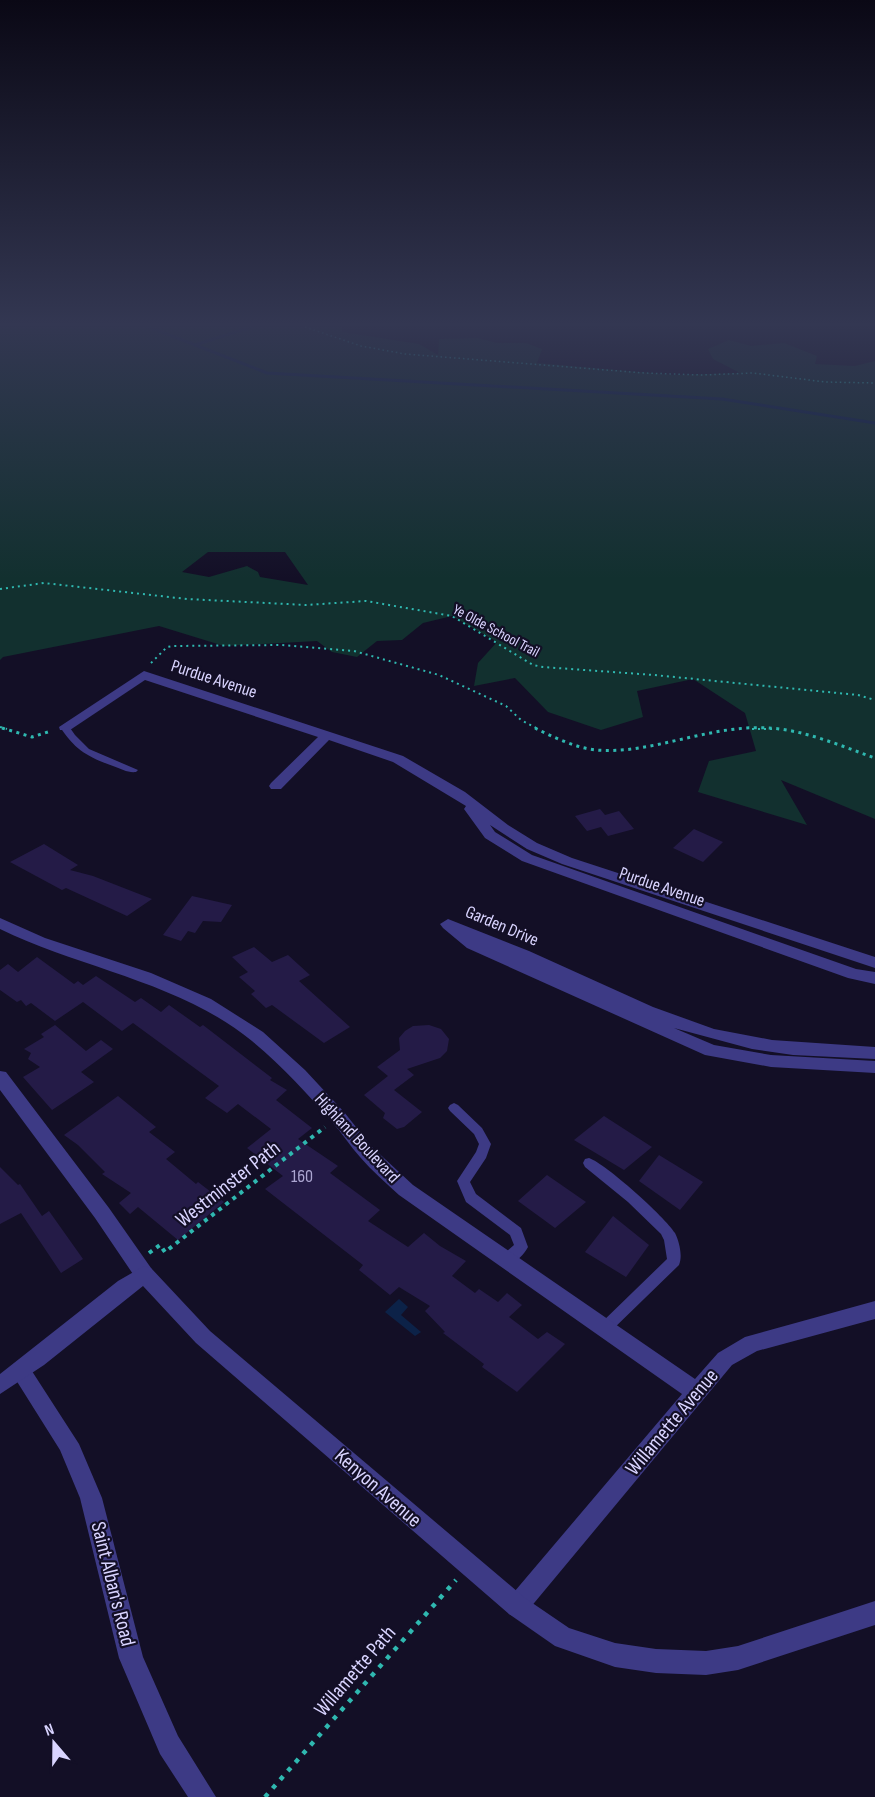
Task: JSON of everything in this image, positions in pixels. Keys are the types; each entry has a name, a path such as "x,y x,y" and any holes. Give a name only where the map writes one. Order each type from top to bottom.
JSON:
{"street":[{"name":"Purdue Avenue","path":"65,727 144,675 398,759 460,795 532,846 567,861 875,963"},
{"path":"276,786 326,736"},
{"name":"Purdue Avenue","path":"460,795 490,835 527,858 854,974 875,978"},
{"name":"Highland Boulevard","path":"0,923 40,942 145,976 205,1003 257,1036 299,1075 339,1117 366,1152 406,1190 696,1392"},
{"name":"Garden Drive","path":"875,1053 758,1044 715,1035 653,1015 514,951 448,924 471,944 711,1051 771,1061 875,1067"},
{"name":"Kenyon Avenue","path":"0,1077 102,1213 140,1268 203,1337 516,1606 563,1638 615,1655 656,1661 706,1663 738,1658 875,1613"},
{"path":"0,1385 21,1372 124,1287 140,1268"},
{"name":"Willamette Avenue","path":"516,1606 725,1359 752,1344 875,1310"},
{"name":"Saint Alban's Road","path":"21,1372 68,1444 91,1498 131,1658 169,1745 203,1797"}],"lane":[{"path":"65,727 74,742 84,751 133,770"},
{"path":"454,1108 478,1131 485,1144 482,1154 463,1181 471,1198 516,1232 520,1239 521,1247 505,1261"},
{"path":"589,1162 621,1188 662,1227 670,1238 674,1261 604,1329"}],"path":[{"name":"Ye Olde School Trail","path":"0,589 44,583 162,597 262,603 306,605 366,601 452,616 533,665 543,667 609,671 858,695 875,700"},
{"path":"144,675 161,652 167,647 174,646 281,645 354,651 439,675 506,706 521,720 540,730 595,750 639,748 707,732 769,728 823,740 875,758"},
{"path":"0,727 32,737 65,727"},
{"name":"Westminster Path","path":"140,1268 160,1245 165,1252 339,1117"},
{"name":"Willamette Path","path":"265,1797 469,1566"}],"green space":[{"path":"0,411 875,411 875,819 781,780 807,825 698,792 709,761 756,751 745,713 693,679 637,691 643,717 601,730 548,712 515,678 474,686 478,663 497,642 452,616 423,623 402,640 377,641 357,657 332,652 317,641 224,646 159,626 3,657 0,660","holes":["208,552 285,552 308,585 260,577 258,572 247,566 209,577 182,572"]}],"water":[{"path":"399,1299 408,1307 401,1315 421,1332 415,1336 385,1312"}],"building":[{"path":"600,809 605,815 619,811 634,829 608,836 601,827 587,831 575,816"},
{"path":"694,829 723,842 703,862 673,848"},
{"path":"44,844 78,865 70,870 93,876 152,899 127,916 66,888 62,890 10,862"},
{"path":"192,896 232,905 221,922 203,921 195,933 188,931 181,941 163,935"},
{"path":"254,947 272,962 288,955 310,975 299,981 350,1027 324,1043 272,1005 266,1008 251,994 255,991 239,977 248,972 232,957"},
{"path":"37,957 74,984 78,981 83,985 96,976 135,1002 141,998 161,1012 169,1005 200,1027 203,1025 272,1078 270,1080 287,1090 276,1100 312,1128 298,1139 338,1166 330,1173 380,1210 368,1221 408,1247 424,1233 440,1246 466,1261 452,1276 475,1293 479,1289 498,1302 507,1293 522,1305 509,1317 538,1339 547,1332 565,1344 517,1392 482,1367 484,1364 443,1333 445,1332 425,1311 430,1306 399,1287 390,1295 359,1270 363,1265 265,1189 283,1176 247,1148 271,1129 238,1104 227,1113 205,1098 219,1086 133,1023 122,1031 83,1002 55,1021 31,1003 26,1006 21,1000 17,1002 0,990 0,970 8,964 18,972"},
{"path":"55,1025 86,1051 101,1040 113,1049 81,1072 94,1082 52,1110 23,1077 40,1067 28,1059 31,1053 24,1049 44,1037 41,1034"},
{"path":"429,1025 441,1029 449,1039 447,1051 440,1058 407,1069 414,1075 394,1090 422,1112 404,1127 397,1129 383,1118 385,1113 364,1095 388,1076 377,1067 400,1050 399,1038 405,1031 413,1026"},
{"path":"118,1096 156,1127 149,1132 175,1152 166,1159 196,1184 198,1182 224,1202 178,1240 138,1207 130,1214 119,1203 131,1193 102,1174 105,1172 78,1145 64,1135"},
{"path":"604,1116 652,1147 624,1170 574,1140"},
{"path":"659,1155 703,1182 680,1210 639,1181"},
{"path":"0,1167 18,1185 20,1184 42,1216 49,1211 83,1259 61,1273 21,1213 0,1224"},
{"path":"547,1175 586,1202 555,1228 518,1201"},
{"path":"613,1216 649,1245 626,1277 585,1252"}],"waterway":[{"path":"798,411 875,423"}]}
